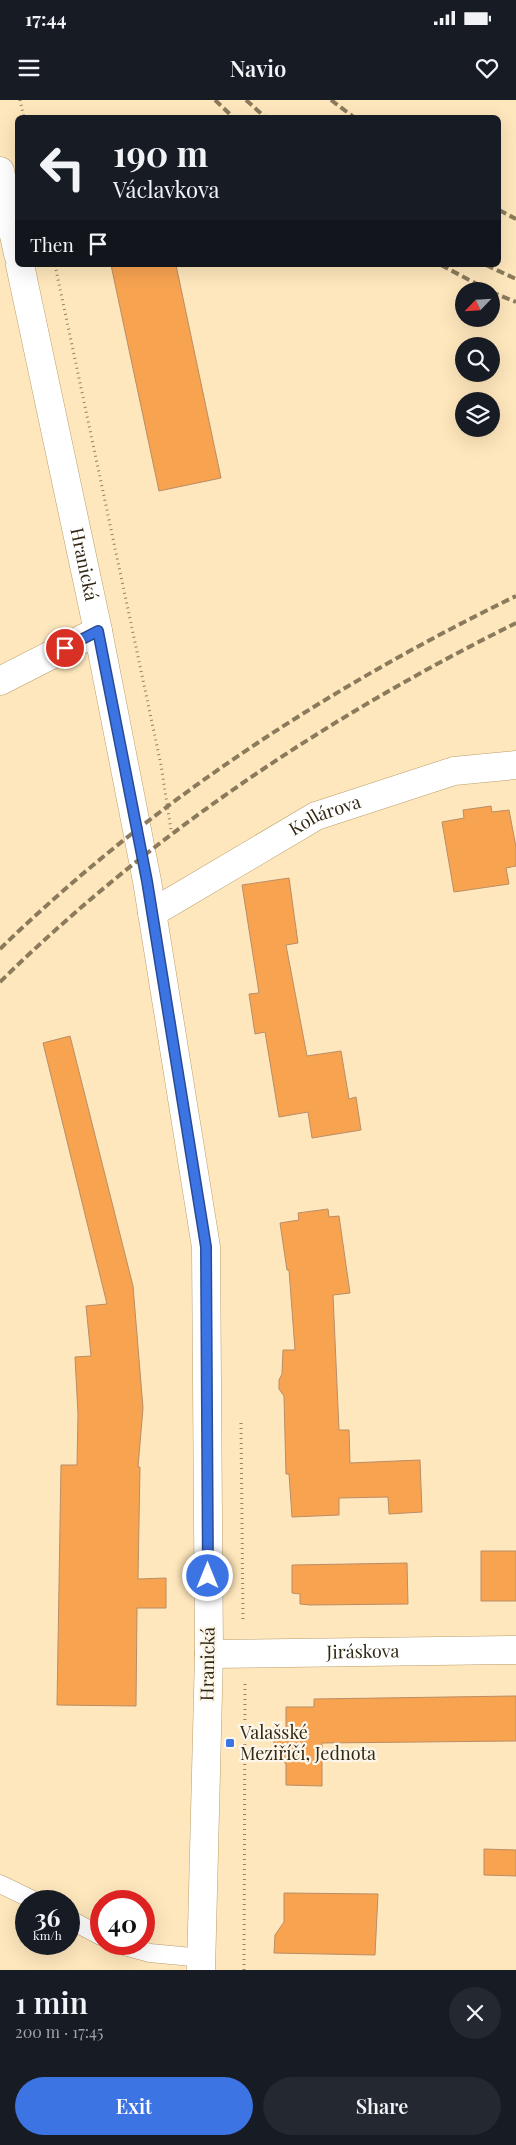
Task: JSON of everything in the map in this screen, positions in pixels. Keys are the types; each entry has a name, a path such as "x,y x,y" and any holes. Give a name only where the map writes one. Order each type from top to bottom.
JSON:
{"street":[{"path":"0,171 15,240"},
{"name":"Hranická","path":"20,267 98,631 152,913 206,1247 209,1654 201,1964"},
{"path":"0,681 98,631"},
{"name":"Kollárova","path":"152,913 316,816 454,771 516,765"},
{"name":"Jiráskova","path":"209,1654 516,1650"}],"lane":[{"path":"0,1884 15,1891"},
{"path":"155,1954 201,1964"}],"path":[{"path":"20,100 23,115"},
{"path":"241,1418 243,1626"},
{"path":"244,1970 246,1679"}],"building":[{"path":"111,267 176,267 221,478 159,491"},
{"path":"491,806 492,812 509,810 516,847 516,866 506,868 509,884 454,892 442,822 464,818 463,810"},
{"path":"289,878 298,943 286,945 307,1056 341,1051 349,1099 356,1097 361,1130 312,1138 308,1112 279,1117 265,1032 255,1034 249,994 259,993 242,885"},
{"path":"70,1036 133,1286 143,1408 138,1467 140,1467 138,1579 166,1578 166,1608 137,1608 136,1706 57,1705 61,1465 77,1465 78,1414 75,1357 91,1356 86,1306 107,1304 43,1043"},
{"path":"328,1209 329,1217 339,1216 350,1293 333,1295 339,1430 349,1430 350,1463 420,1460 422,1512 389,1514 388,1497 339,1498 339,1515 292,1517 289,1474 286,1474 284,1396 279,1389 279,1380 282,1374 283,1350 295,1350 289,1270 287,1270 280,1223 299,1220 298,1213"},
{"path":"481,1551 516,1551 516,1601 481,1601"},
{"path":"407,1563 408,1604 310,1605 300,1604 300,1594 292,1593 292,1565"},
{"path":"516,1696 516,1741 322,1743 322,1786 286,1785 286,1764 274,1752 274,1741 286,1728 286,1707 314,1707 314,1699"},
{"path":"484,1849 516,1850 516,1876 484,1875"},
{"path":"284,1893 378,1894 375,1955 274,1953 275,1935 284,1922"}],"railway":[{"path":"215,100 231,115"},
{"path":"246,100 263,115"},
{"path":"331,100 351,115"},
{"path":"501,211 516,219"},
{"path":"445,267 473,282"},
{"path":"490,267 516,279"},
{"path":"500,296 516,302"},
{"path":"0,949 118,845 180,797 244,752 310,709 378,669 446,631 516,596"},
{"path":"0,982 58,928 118,877 180,828 244,782 309,739 377,698 446,659 516,623"}],"place":[{"name":"Valašské Meziříčí, Jednota","path":"230,1743"}],"route":[{"path":"65,648 98,631 158,942 206,1247 208,1576"}]}
